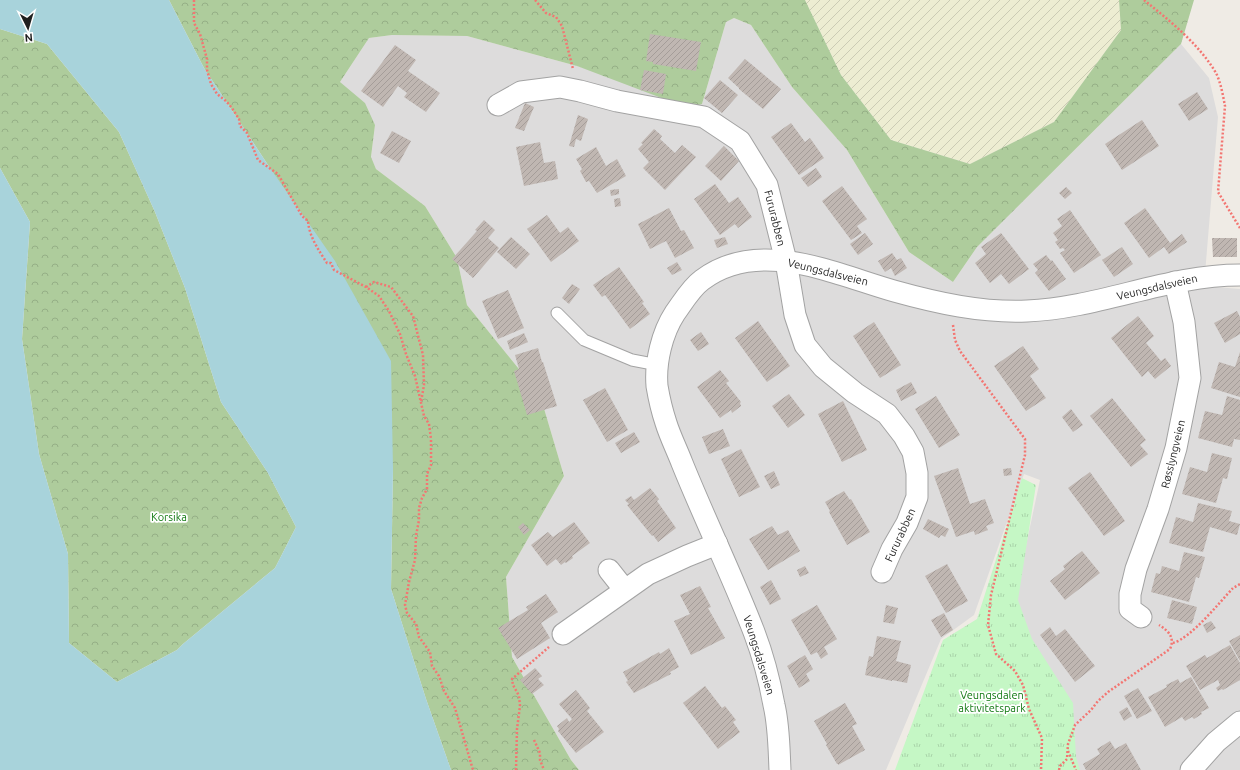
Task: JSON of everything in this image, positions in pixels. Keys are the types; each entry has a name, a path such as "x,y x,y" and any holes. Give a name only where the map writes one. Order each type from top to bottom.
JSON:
{"street":[{"name":"Fururabben","path":"498,105 521,92 560,87 617,101 704,117 740,141 767,185 779,226 795,315 805,345 823,367 855,393 887,414 904,436 913,452 917,473 917,497 882,572"},
{"name":"Veungsdalsveien","path":"780,770 774,706 755,635 741,599 699,506 666,424 657,384 658,365 662,344 672,319 682,302 700,281 719,269 737,262 760,260 786,261 836,273 954,306 997,311 1028,311 1092,302 1175,282 1216,275 1240,275"},
{"name":"Røsslyngveien","path":"1141,617 1130,609 1130,594 1136,569 1158,509 1176,448 1190,378 1184,322 1175,282"},
{"path":"563,634 624,589 648,574 717,544"},
{"path":"609,570 624,589"},
{"path":"1191,770 1216,742 1240,722"}],"lane":[{"path":"557,312 584,340 632,360 658,365"}],"path":[{"path":"194,0 194,23 200,34 207,59 207,70 211,84 217,94 226,101 239,119 240,126 247,133 258,160 278,174 302,216 308,221 308,228 327,263 331,263 334,270 366,287 379,296 389,310 400,334 415,376 424,416 429,424 431,438 431,465 427,474 427,489 419,508 415,560 405,605 407,613 416,624 419,637 430,652 432,666 439,676 444,691 455,708 473,770"},
{"path":"535,0 546,13 556,17 562,26 569,49 575,78 580,91"},
{"path":"1144,0 1164,16 1198,49 1216,74 1223,94 1225,106 1218,192 1240,228"},
{"path":"366,287 374,282 391,287 413,316 423,355 424,385 421,404"},
{"path":"954,306 952,329 960,351 1025,439 1025,455 992,595 988,625 996,654 1015,671 1023,686 1029,709 1042,738 1041,770"},
{"path":"1060,770 1060,766 1067,759 1068,744 1075,725 1098,701 1108,692 1165,653 1170,649 1173,643 1180,641 1233,588 1240,584"},
{"path":"1141,617 1161,626 1168,632 1173,643"},
{"path":"516,770 517,729 520,706 519,696 512,685 512,679 563,634"},
{"path":"534,740 540,753 540,760 544,770"},
{"path":"1068,749 1076,770"}],"shaded area":[{"path":"734,18 751,25 792,87 847,150 909,252 953,282 977,247 1181,44 1209,78 1218,117 1204,286 1240,289 1240,770 1074,770 1014,602 1040,480 1024,474 974,615 941,639 886,770 579,770 571,760 512,657 506,577 564,476 540,395 467,305 457,258 425,206 376,169 371,158 375,125 340,82 369,38 392,35 467,36 577,66 702,104 726,22"}],"green space":[{"path":"169,0 805,0 841,75 891,140 970,164 1054,122 1121,30 1119,0 1194,0 1181,44 977,247 953,282 909,252 847,150 792,87 751,25 734,18 726,22 702,104 688,108 577,66 467,36 392,35 369,38 340,82 365,103 375,125 371,157 376,169 425,206 457,258 467,305 540,395 564,476 506,577 512,657 571,760 579,770 451,770 426,699 391,589 393,469 268,165 204,68"},
{"path":"805,0 1119,0 1121,30 1054,122 970,164 891,140 841,75"},
{"name":"Korsika","path":"0,29 47,44 119,132 155,212 185,288 221,402 268,473 296,527 275,568 177,650 117,682 69,643 68,554 39,454 22,339 30,222 0,168"},
{"name":"Veungsdalen aktivitetspark","path":"1022,478 1036,485 1018,600 1032,639 1073,703 1076,757 1080,770 895,770 943,640 977,619"}],"water":[{"path":"0,0 169,0 204,68 268,165 335,261 391,361 393,469 391,589 426,699 451,770 0,770 0,168 30,222 22,339 39,454 68,554 69,643 117,682 177,650 275,568 296,527 268,473 221,402 185,288 155,212 119,132 47,44 0,29"}],"building":[{"path":"650,34 701,42 696,71 653,64 653,62 646,61"},
{"path":"395,45 416,60 408,71 440,93 426,112 404,97 407,93 398,86 383,107 361,91"},
{"path":"745,59 781,89 763,109 728,78"},
{"path":"644,70 666,74 663,94 640,90"},
{"path":"720,80 738,95 722,113 704,98"},
{"path":"1197,92 1208,109 1189,121 1178,104"},
{"path":"525,103 534,107 524,131 515,128"},
{"path":"578,115 588,119 581,141 576,139 574,147 569,146"},
{"path":"1142,120 1159,146 1122,170 1105,144"},
{"path":"791,123 805,142 810,138 824,158 799,175 771,137"},
{"path":"654,129 662,136 660,139 675,153 682,145 696,157 665,190 643,168 649,162 638,149 643,144 641,143"},
{"path":"392,131 411,141 399,163 380,153"},
{"path":"540,142 544,163 555,161 558,179 524,186 516,147"},
{"path":"724,146 739,161 721,181 705,166"},
{"path":"596,147 606,166 617,159 626,176 597,193 589,181 586,182 580,171 582,169 576,159"},
{"path":"816,168 822,177 808,187 801,178"},
{"path":"715,184 729,203 738,197 752,217 738,228 735,224 720,235 694,199"},
{"path":"842,186 867,219 857,226 862,233 851,240 822,201"},
{"path":"1066,187 1072,193 1065,199 1059,193"},
{"path":"619,189 619,194 611,196 610,190"},
{"path":"620,198 621,206 615,207 614,199"},
{"path":"669,208 681,231 684,230 694,248 675,258 666,241 650,249 638,224"},
{"path":"1145,208 1170,243 1182,234 1187,242 1169,254 1164,247 1149,258 1124,223"},
{"path":"1070,210 1101,255 1074,273 1060,253 1065,250 1063,248 1060,249 1055,242 1058,240 1053,233 1062,226 1057,219"},
{"path":"547,215 560,233 568,227 579,241 551,262 527,229"},
{"path":"484,220 495,230 488,238 499,248 473,278 452,259 477,231 475,230"},
{"path":"865,233 873,244 858,255 850,244"},
{"path":"1001,233 1029,269 1009,284 1001,274 990,283 975,263 986,254 981,247"},
{"path":"511,237 530,254 516,269 497,252"},
{"path":"725,237 728,244 717,248 714,240"},
{"path":"1212,238 1237,238 1237,257 1213,257"},
{"path":"1122,247 1133,264 1114,277 1102,260"},
{"path":"892,253 897,260 901,258 907,268 895,276 891,268 885,272 878,261"},
{"path":"1046,255 1051,261 1052,260 1066,279 1049,291 1035,273 1038,270 1033,264"},
{"path":"677,262 682,270 672,275 667,268"},
{"path":"619,267 644,302 642,303 650,314 630,329 605,295 602,297 593,285"},
{"path":"572,284 580,289 569,304 562,298"},
{"path":"508,290 524,328 498,339 482,301"},
{"path":"1237,311 1240,317 1240,334 1225,343 1214,323"},
{"path":"1138,316 1154,336 1146,343 1161,361 1165,358 1171,366 1155,379 1148,371 1142,377 1111,338"},
{"path":"758,321 790,366 767,382 735,338"},
{"path":"874,322 901,365 880,378 853,336"},
{"path":"701,332 709,344 698,351 690,340"},
{"path":"524,333 528,342 510,350 507,341"},
{"path":"1023,346 1039,369 1030,376 1046,398 1026,411 994,366"},
{"path":"538,348 557,406 527,415 514,371 519,369 515,355"},
{"path":"1240,352 1240,397 1211,388 1219,362 1235,367"},
{"path":"720,370 729,381 726,383 741,402 741,406 732,413 731,410 720,418 697,387"},
{"path":"911,382 917,393 901,401 896,390"},
{"path":"605,388 628,430 607,442 583,400"},
{"path":"789,394 805,415 788,428 772,406"},
{"path":"936,396 960,435 939,448 915,409"},
{"path":"1227,396 1240,400 1240,440 1234,439 1232,447 1198,438 1205,411 1222,415"},
{"path":"1112,398 1146,440 1140,445 1148,454 1131,467 1090,416"},
{"path":"843,401 867,450 842,462 818,414"},
{"path":"1071,409 1083,425 1073,432 1062,417"},
{"path":"723,429 730,446 709,454 702,437"},
{"path":"634,432 640,442 621,453 615,443"},
{"path":"741,449 760,487 739,497 721,459"},
{"path":"1212,453 1232,458 1227,479 1223,478 1216,503 1182,494 1190,467 1207,472"},
{"path":"958,468 970,504 985,499 994,523 986,526 988,530 975,535 974,531 956,537 934,476"},
{"path":"1011,468 1012,475 1004,476 1003,469"},
{"path":"774,471 780,485 771,489 764,476"},
{"path":"1090,472 1125,521 1104,536 1068,488"},
{"path":"650,488 659,499 657,501 676,528 658,542 627,505 629,504 625,500 631,496 634,500"},
{"path":"844,491 850,500 851,499 870,532 847,545 825,502"},
{"path":"1198,503 1232,511 1229,521 1240,524 1237,535 1210,527 1203,552 1169,543 1176,517 1193,522"},
{"path":"928,519 949,529 945,537 941,535 939,538 923,529"},
{"path":"574,522 590,543 572,556 573,558 566,563 565,562 561,565 556,559 547,566 531,545 548,532 553,537"},
{"path":"523,523 530,530 524,535 518,527"},
{"path":"772,526 778,535 788,530 800,551 768,570 749,539"},
{"path":"1082,551 1100,573 1065,600 1050,581 1065,569 1063,566"},
{"path":"1184,552 1205,557 1199,578 1196,577 1189,602 1151,592 1156,573 1160,574 1162,566 1179,571"},
{"path":"947,564 968,601 946,613 925,576"},
{"path":"805,566 809,573 800,577 797,570"},
{"path":"771,580 781,599 770,605 760,587"},
{"path":"700,586 711,607 708,608 725,638 691,655 674,621 690,614 680,595"},
{"path":"546,594 558,612 541,623 550,638 517,659 498,628 528,610 526,607"},
{"path":"1172,600 1197,607 1192,624 1167,618"},
{"path":"817,605 837,639 824,647 828,654 821,659 817,652 811,655 791,620"},
{"path":"886,605 898,608 894,624 883,622"},
{"path":"944,613 953,630 941,637 931,620"},
{"path":"1211,621 1216,628 1207,633 1203,625"},
{"path":"1050,627 1056,636 1065,629 1095,666 1075,682 1040,635"},
{"path":"1240,635 1240,661 1229,641"},
{"path":"877,636 901,641 896,661 911,665 907,683 865,675 869,656 873,657"},
{"path":"1230,645 1240,663 1240,680 1223,690 1218,691 1216,688 1220,685 1218,680 1200,690 1186,666 1205,655 1207,658"},
{"path":"669,648 679,667 670,672 671,674 634,693 626,682 628,681 623,672"},
{"path":"805,655 813,669 806,674 810,681 799,688 787,666"},
{"path":"535,668 542,676 538,679 544,685 532,694 520,680"},
{"path":"1191,677 1209,708 1201,712 1202,714 1194,719 1192,717 1185,721 1182,717 1165,727 1148,697 1167,687 1166,685 1178,679 1180,683"},
{"path":"705,686 722,708 725,706 736,720 733,722 740,732 718,749 683,703"},
{"path":"1138,688 1152,711 1137,719 1124,696"},
{"path":"576,690 590,708 587,711 604,732 576,753 558,731 559,729 557,726 567,718 569,722 572,719 559,704"},
{"path":"845,703 857,724 852,726 865,750 838,765 814,721"},
{"path":"1127,707 1132,716 1124,721 1119,712"},
{"path":"1110,741 1115,749 1126,743 1141,770 1086,770 1083,764 1100,754 1097,749"}]}
